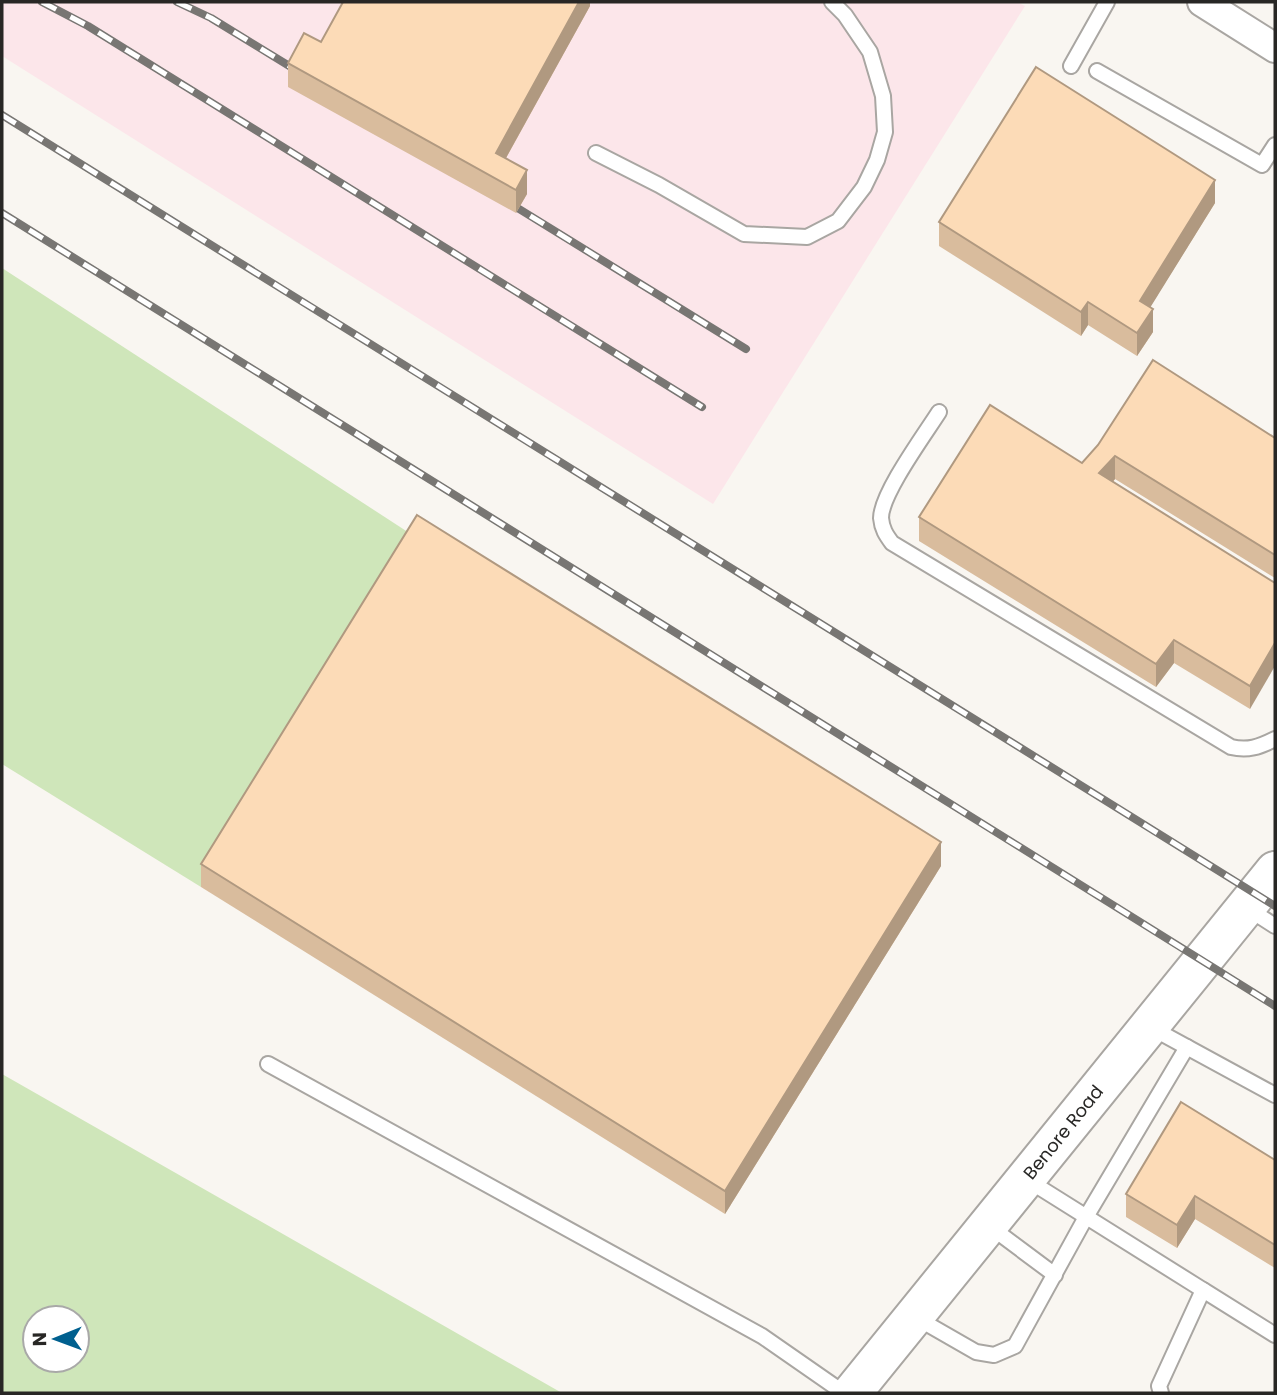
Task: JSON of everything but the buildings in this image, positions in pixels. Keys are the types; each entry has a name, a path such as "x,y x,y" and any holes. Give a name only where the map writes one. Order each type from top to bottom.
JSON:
{"street":[{"path":"1202,2 1275,48"},
{"name":"Benore Road","path":"852,1393 1148,1026 1260,916 1275,871"}],"lane":[{"path":"596,153 659,185 744,234 807,237 838,221 864,187 877,160 885,132 883,96 870,52 845,15 832,2"},
{"path":"1071,66 1107,2"},
{"path":"1097,71 1262,165 1275,145"},
{"path":"939,411 886,498 881,516 883,530 892,543 1231,747 1245,750 1260,747 1275,739"},
{"path":"1148,1026 1275,1095"},
{"path":"914,1316 976,1352 994,1355 1015,1346 1086,1217 1187,1047"},
{"path":"268,1064 762,1336 844,1393"},
{"path":"1026,1179 1275,1335"},
{"path":"988,1225 1055,1275"},
{"path":"1161,1393 1159,1386 1203,1290"}],"shaded area":[{"path":"2,2 1017,2 1025,6 713,504 2,56"}],"green space":[{"path":"2,268 417,538 201,887 2,764"},
{"path":"2,1074 562,1393 2,1393"}],"railway":[{"path":"42,2 88,26 702,407"},
{"path":"177,2 211,18 304,75"},
{"path":"2,115 1275,906"},
{"path":"503,199 746,349"},
{"path":"2,213 1275,1006"}]}
